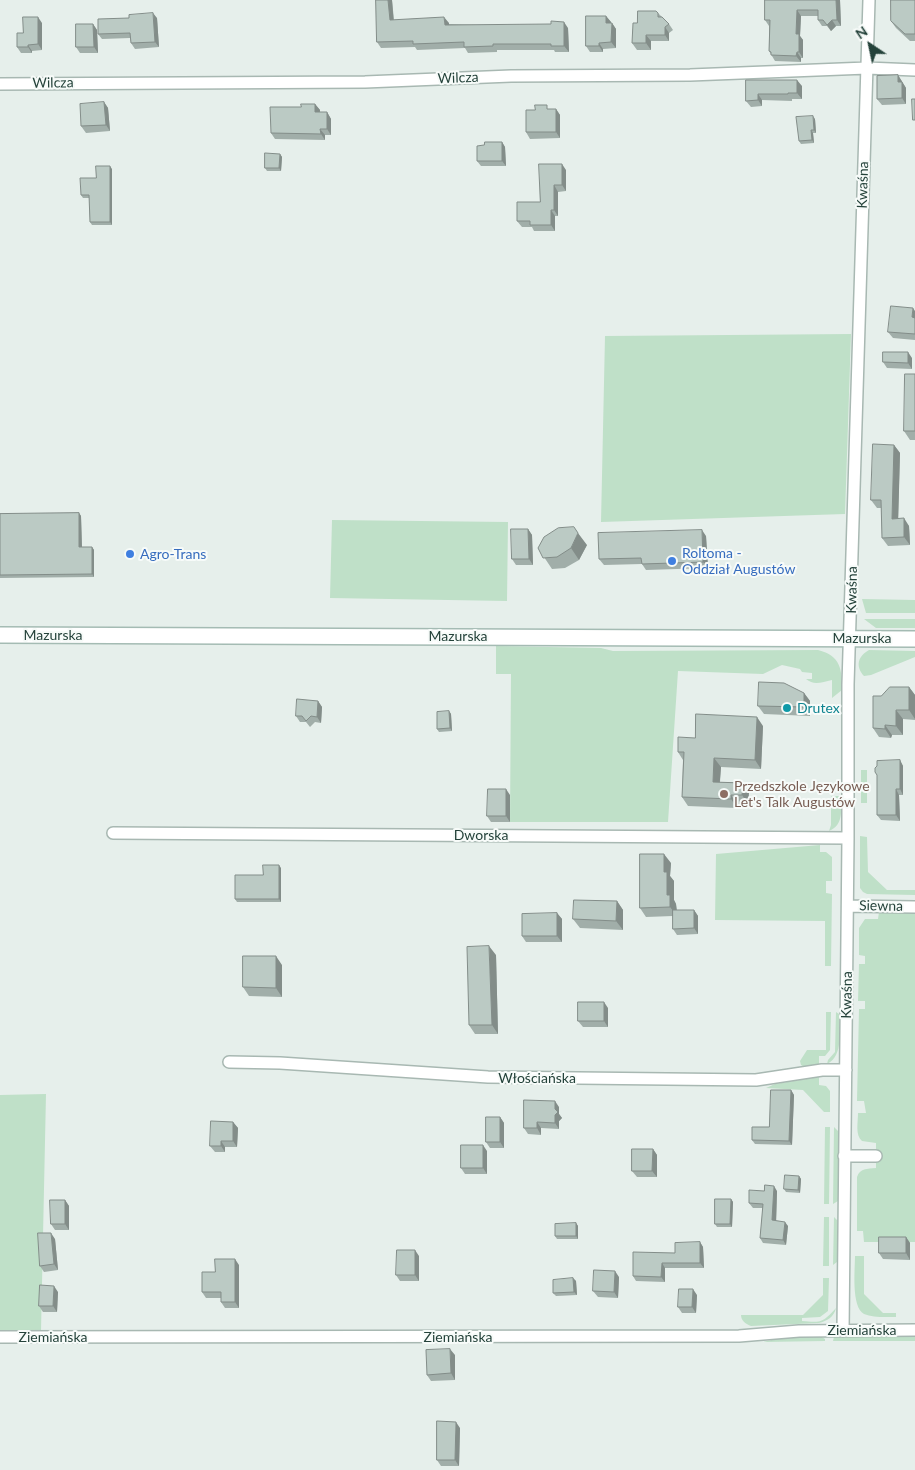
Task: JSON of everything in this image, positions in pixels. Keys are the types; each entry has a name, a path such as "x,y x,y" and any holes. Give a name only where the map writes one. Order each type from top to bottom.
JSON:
{"main road":[{"name":"Mazurska","path":"0,634 915,639"}],"street":[{"name":"Kwaśna","path":"843,1331 848,906 848,684 851,638 869,0"},
{"name":"Wilcza","path":"0,84 366,82 510,76 690,75 867,68 915,70"},
{"name":"Dworska","path":"113,834 848,838"},
{"name":"Siewna","path":"848,906 915,907"},
{"name":"Włościańska","path":"229,1062 280,1063 488,1077 756,1080 822,1070 846,1070"},
{"path":"844,1156 876,1156"},
{"name":"Ziemiańska","path":"0,1337 739,1336 799,1330 915,1330"}],"green space":[{"path":"851,334 845,514 601,522 605,336"},
{"path":"332,520 508,522 507,601 330,598"},
{"path":"862,599 915,600 915,613 866,613"},
{"path":"864,619 915,619 915,628 876,628"},
{"path":"496,646 601,648 613,651 818,650 831,656 839,664 842,690 832,698 832,680 818,683 812,682 806,679 812,679 812,673 802,672 800,669 782,665 763,674 678,671 668,822 510,822 511,674 496,674"},
{"path":"869,650 915,651 915,657 871,675 864,676 859,669 859,661 862,655"},
{"path":"861,770 867,770 867,803 861,803"},
{"path":"831,796 841,796 841,816 837,825 829,831 831,825"},
{"path":"860,836 867,837 868,872 887,890 915,890 915,895 867,894 863,892 860,888"},
{"path":"820,845 820,852 826,852 832,857 832,881 826,881 826,893 832,894 831,966 825,966 825,921 715,920 716,854"},
{"path":"879,912 915,913 915,1242 864,1242 863,1231 857,1231 857,1177 862,1170 876,1168 876,1143 862,1141 858,1136 857,1128 858,1113 866,1113 864,1101 857,1101 859,1009 865,1009 865,1001 858,1001 859,964 865,964 865,956 859,955 859,928 865,919 878,919"},
{"path":"826,1012 831,1012 830,1050 825,1056 819,1056 819,1065 806,1068 801,1065 800,1061 807,1050 826,1050"},
{"path":"836,1012 839,1014 840,1035 838,1049 836,1055 827,1064 835,1052"},
{"path":"819,1077 819,1085 826,1086 830,1091 830,1112 824,1112 803,1090 766,1088 775,1084"},
{"path":"46,1094 41,1331 0,1331 0,1095"},
{"path":"825,1127 830,1127 829,1204 824,1204"},
{"path":"834,1127 838,1131 838,1201 833,1204"},
{"path":"824,1217 829,1217 829,1266 823,1266"},
{"path":"834,1217 837,1220 837,1262 833,1265"},
{"path":"855,1256 864,1256 864,1294 883,1313 896,1313 896,1317 871,1316 864,1314 860,1310 855,1296"},
{"path":"823,1278 829,1278 828,1311 820,1317 802,1318 802,1321 814,1322 822,1320 836,1308 832,1316 825,1321 819,1323 751,1326 742,1319 741,1315 803,1315 823,1295"},
{"path":"792,1335 820,1336 825,1341 763,1342"},
{"path":"836,1336 915,1336 915,1341 833,1341"}],"building":[{"path":"376,0 388,0 390,20 444,17 445,25 551,24 551,21 564,22 564,46 551,46 551,44 493,44 493,46 464,47 464,42 413,44 413,41 377,42"},
{"path":"765,0 836,0 837,20 832,20 827,25 823,20 818,20 818,10 797,10 796,34 799,34 799,52 797,52 796,56 771,55 769,51 770,20 765,20"},
{"path":"891,0 915,0 915,34 905,34 891,21"},
{"path":"638,11 656,11 658,17 662,17 669,24 665,27 665,35 646,35 646,43 632,43 633,23 637,23"},
{"path":"153,13 155,42 131,43 130,33 98,34 98,19 129,18 129,15"},
{"path":"586,16 606,16 606,23 612,23 611,42 599,43 599,46 586,46"},
{"path":"23,17 38,17 38,44 28,45 28,47 17,47 17,33 23,33"},
{"path":"76,24 93,24 94,47 76,47"},
{"path":"898,75 898,82 902,82 902,98 877,99 877,76"},
{"path":"746,80 797,80 797,93 758,94 758,100 746,101"},
{"path":"912,99 915,99 915,120 913,120"},
{"path":"104,102 106,125 81,126 80,104"},
{"path":"301,104 315,104 315,112 327,112 327,129 320,129 321,134 271,133 270,107 301,107"},
{"path":"535,105 547,105 547,109 556,109 556,132 526,132 526,110 535,110"},
{"path":"813,116 814,130 811,130 812,140 799,141 796,117"},
{"path":"485,142 502,142 502,161 477,161 477,146 484,145"},
{"path":"265,153 280,154 279,168 265,168"},
{"path":"539,164 562,164 562,185 554,185 554,210 551,210 551,225 530,225 530,221 517,221 517,202 540,202"},
{"path":"96,166 110,166 110,222 90,222 89,195 81,195 80,178 96,178"},
{"path":"891,306 913,308 912,317 915,318 915,334 888,332"},
{"path":"883,352 908,352 908,363 883,362"},
{"path":"905,374 915,374 915,431 904,431"},
{"path":"873,444 894,445 892,519 904,518 904,537 882,538 881,500 871,500"},
{"path":"79,513 79,547 92,547 92,574 0,575 0,514"},
{"path":"574,527 578,533 571,548 557,557 543,558 538,548 544,537 558,528"},
{"path":"511,529 528,529 529,559 512,559"},
{"path":"702,530 703,562 642,564 641,558 599,559 598,533"},
{"path":"759,682 784,683 804,693 804,707 758,706"},
{"path":"890,687 909,687 909,710 896,710 896,726 885,725 885,729 873,728 873,696 881,696"},
{"path":"297,699 318,701 317,717 311,716 306,721 302,716 296,716"},
{"path":"449,711 450,728 437,729 437,712"},
{"path":"696,714 757,717 755,760 714,758 713,782 743,783 742,795 731,795 731,799 682,797 684,752 678,752 678,737 695,738"},
{"path":"900,760 900,789 896,789 896,815 877,815 877,775 875,768 877,761"},
{"path":"488,789 506,789 506,816 487,816"},
{"path":"640,854 664,854 664,872 667,872 667,895 670,895 670,907 640,908"},
{"path":"263,865 279,865 279,899 235,899 235,875 263,875"},
{"path":"574,900 617,901 616,921 573,919"},
{"path":"673,910 694,910 694,928 673,929"},
{"path":"557,913 557,936 522,936 522,914"},
{"path":"489,946 492,1025 469,1025 467,947"},
{"path":"243,956 276,956 276,988 243,987"},
{"path":"578,1002 604,1002 604,1021 578,1021"},
{"path":"771,1090 791,1090 789,1141 752,1140 752,1127 769,1127"},
{"path":"524,1100 555,1101 555,1109 558,1112 555,1115 555,1123 537,1122 537,1128 524,1128"},
{"path":"486,1117 500,1117 500,1142 486,1142"},
{"path":"211,1121 233,1122 233,1141 221,1141 221,1146 210,1146"},
{"path":"461,1145 483,1145 483,1168 461,1168"},
{"path":"632,1149 653,1149 652,1171 632,1171"},
{"path":"785,1175 799,1176 798,1190 784,1189"},
{"path":"765,1185 774,1186 772,1220 785,1222 783,1240 760,1238 763,1204 749,1203 749,1190 764,1191"},
{"path":"715,1199 731,1199 730,1224 715,1224"},
{"path":"50,1200 65,1200 65,1224 51,1224"},
{"path":"576,1223 576,1236 555,1236 555,1224"},
{"path":"38,1233 51,1233 54,1264 40,1266"},
{"path":"879,1237 906,1237 906,1253 879,1253"},
{"path":"700,1242 700,1263 662,1263 661,1277 633,1276 633,1252 675,1253 675,1243"},
{"path":"397,1250 415,1250 415,1275 396,1275"},
{"path":"215,1259 235,1259 235,1302 221,1302 221,1292 202,1292 202,1272 215,1272"},
{"path":"594,1270 615,1271 614,1292 593,1291"},
{"path":"573,1278 574,1292 553,1293 553,1280"},
{"path":"40,1285 54,1286 53,1306 39,1306"},
{"path":"679,1289 693,1289 692,1307 678,1307"},
{"path":"450,1349 451,1373 427,1375 426,1350"},
{"path":"437,1421 456,1422 455,1460 437,1460"}],"place":[{"name":"Agro-Trans","path":"130,554"},
{"name":"Roltoma - Oddział Augustów","path":"672,561"},
{"name":"Drutex","path":"787,708"},
{"name":"Przedszkole Językowe Let's Talk Augustów","path":"724,794"}]}
